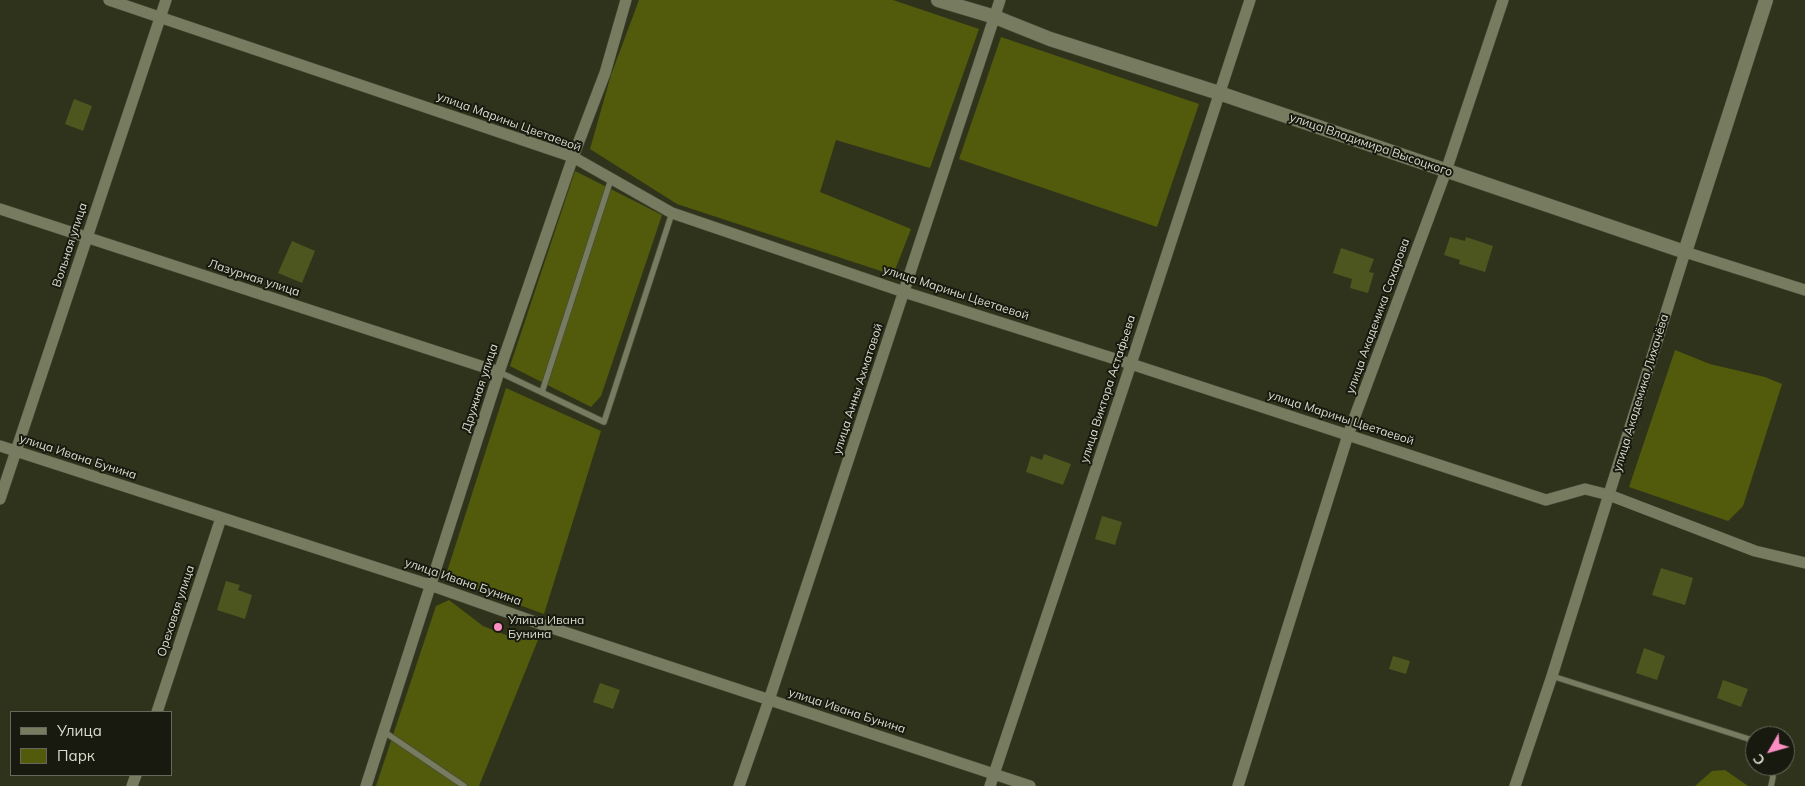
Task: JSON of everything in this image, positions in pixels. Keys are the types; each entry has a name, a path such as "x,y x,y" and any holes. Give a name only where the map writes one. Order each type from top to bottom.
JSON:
{"street":[{"name":"улица Марины Цветаевой","path":"109,0 573,157 672,213 904,292 1546,500 1585,489 1610,495 1756,551 1805,563"},
{"name":"Вольная улица","path":"0,499 166,0"},
{"name":"Дружная улица","path":"366,786 499,372 573,157 605,73 626,0"},
{"name":"улица Владимира Высоцкого","path":"938,0 995,17 1050,39 1219,93 1685,252 1805,290"},
{"name":"улица Анны Ахматовой","path":"739,786 1000,0"},
{"name":"улица Виктора Астафьева","path":"990,786 1250,0"},
{"name":"улица Академика Сахарова","path":"1238,786 1348,435 1446,171 1503,0"},
{"name":"улица Академика Лихачёва","path":"1516,786 1766,0"},
{"name":"Лазурная улица","path":"0,209 499,372"},
{"name":"улица Ивана Бунина","path":"0,446 430,585 552,628 1030,786"},
{"name":"Ореховая улица","path":"157,711 221,518"}],"lane":[{"path":"542,392 611,179"},
{"path":"499,372 604,422 672,213"},
{"path":"1552,676 1745,738"},
{"path":"383,732 464,786"}],"green space":[{"path":"639,0 893,0 979,29 930,168 836,140 820,192 911,229 893,275 677,204 590,149 611,75"},
{"path":"1001,37 1199,104 1157,227 959,159"},
{"path":"575,171 662,215 601,396 591,407 510,366"},
{"path":"1675,350 1710,364 1765,377 1782,384 1743,506 1728,521 1629,487"},
{"path":"506,388 601,431 544,614 445,578"},
{"path":"449,600 483,626 511,637 540,635 479,786 376,786 436,606"},
{"path":"1725,770 1748,786 1695,786 1712,771"}],"building":[{"path":"74,99 92,106 83,131 65,124"},
{"path":"1450,237 1465,241 1466,237 1493,246 1485,272 1459,264 1460,260 1444,255"},
{"path":"292,241 315,251 302,283 278,273"},
{"path":"1341,248 1374,259 1369,272 1374,273 1368,293 1350,288 1352,279 1333,273"},
{"path":"1044,454 1071,464 1063,485 1026,472 1031,456 1042,460"},
{"path":"1102,516 1122,522 1115,545 1095,539"},
{"path":"1661,568 1693,578 1685,605 1652,595"},
{"path":"226,581 240,585 238,590 252,595 245,619 217,610"},
{"path":"1644,648 1665,656 1657,680 1636,673"},
{"path":"1393,656 1410,661 1406,674 1389,669"},
{"path":"1723,680 1748,689 1741,707 1717,698"},
{"path":"600,683 620,690 613,709 593,702"}],"place":[{"name":"Улица Ивана Бунина","path":"498,627"}]}
